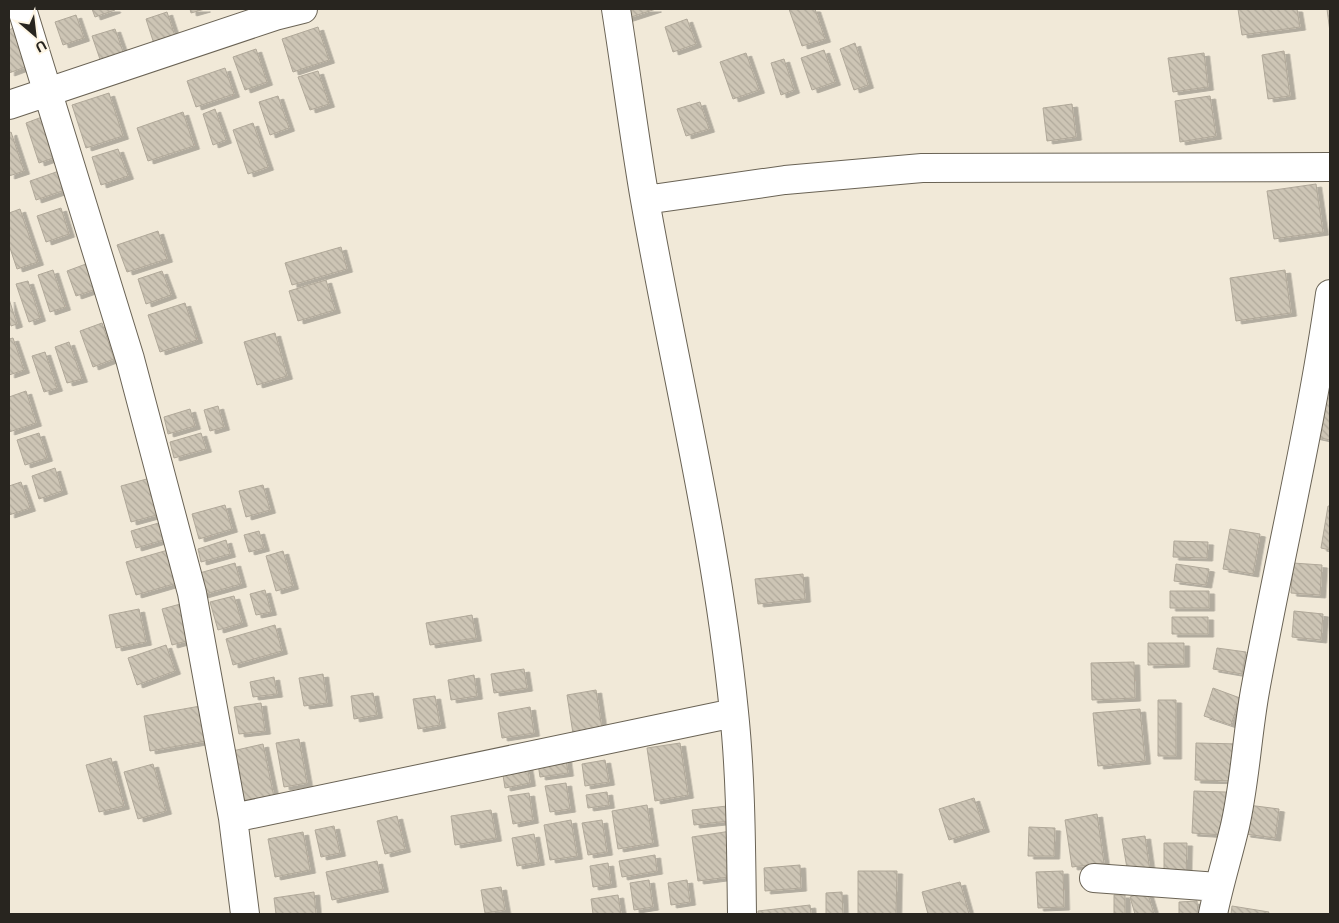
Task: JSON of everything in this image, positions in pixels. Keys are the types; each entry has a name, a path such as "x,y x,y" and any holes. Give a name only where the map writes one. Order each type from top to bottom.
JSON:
{"street":[{"path":"22,9 130,359 192,593 233,818 245,914"},
{"path":"9,105 275,16 303,9"},
{"path":"616,9 645,200 697,462 722,611 734,713 741,848 742,914"},
{"path":"645,200 785,180 922,168 1330,167"},
{"path":"1213,914 1218,887 1235,826 1254,694 1322,355 1330,294"},
{"path":"233,818 734,713"},
{"path":"1094,878 1218,887"}],"building":[{"path":"92,9 115,9 115,10 95,17"},
{"path":"190,9 205,9 191,13"},
{"path":"621,9 656,9 625,19"},
{"path":"789,9 815,9 825,39 802,46"},
{"path":"1238,9 1297,9 1300,27 1242,35"},
{"path":"1327,9 1330,9 1330,32"},
{"path":"167,12 176,39 155,47 146,19"},
{"path":"76,15 84,38 63,45 55,22"},
{"path":"687,19 696,44 673,52 665,27"},
{"path":"15,27 28,66 9,73 9,30"},
{"path":"318,27 329,60 293,72 282,39"},
{"path":"115,29 126,60 103,68 92,36"},
{"path":"855,43 868,85 854,90 840,49"},
{"path":"256,49 267,82 245,90 233,57"},
{"path":"824,50 835,82 812,90 801,58"},
{"path":"1284,51 1290,96 1268,99 1262,55"},
{"path":"746,53 759,90 733,99 720,62"},
{"path":"1204,53 1208,87 1173,92 1168,58"},
{"path":"784,59 794,90 781,95 771,63"},
{"path":"225,68 234,94 196,107 187,81"},
{"path":"318,71 329,104 310,110 298,77"},
{"path":"109,93 123,136 86,148 72,105"},
{"path":"278,96 289,128 270,135 259,102"},
{"path":"1210,96 1216,136 1180,142 1175,101"},
{"path":"700,102 709,129 686,136 677,109"},
{"path":"1072,104 1076,137 1047,141 1043,108"},
{"path":"215,109 226,140 213,145 203,114"},
{"path":"183,112 194,146 148,161 137,128"},
{"path":"42,117 56,157 39,163 26,123"},
{"path":"253,123 268,167 248,174 233,130"},
{"path":"11,132 24,171 9,176 9,133"},
{"path":"118,149 128,176 101,185 92,157"},
{"path":"62,170 68,189 36,200 30,181"},
{"path":"1316,184 1323,232 1274,239 1267,191"},
{"path":"61,208 69,234 46,242 37,216"},
{"path":"20,209 38,262 17,269 9,245 9,213"},
{"path":"158,231 167,259 127,272 117,245"},
{"path":"341,247 347,269 292,285 285,263"},
{"path":"94,261 102,287 76,296 67,271"},
{"path":"53,270 65,307 50,312 38,275"},
{"path":"1285,270 1291,313 1236,321 1230,278"},
{"path":"162,271 171,295 146,304 138,279"},
{"path":"326,280 335,310 298,321 289,291"},
{"path":"28,281 40,318 29,322 16,284"},
{"path":"9,299 17,324 11,326 9,319"},
{"path":"185,303 197,340 160,352 148,315"},
{"path":"102,323 114,359 93,367 80,331"},
{"path":"275,333 287,376 257,385 244,342"},
{"path":"13,338 24,370 9,375 9,339"},
{"path":"69,342 82,379 67,383 55,347"},
{"path":"45,352 57,388 44,392 32,356"},
{"path":"26,391 36,423 9,432 9,397"},
{"path":"1321,391 1330,392 1330,440 1312,436"},
{"path":"218,406 224,427 210,431 204,410"},
{"path":"190,409 195,426 168,434 164,417"},
{"path":"39,433 47,458 25,465 17,440"},
{"path":"201,433 206,449 174,458 170,442"},
{"path":"55,468 62,491 39,499 32,476"},
{"path":"154,477 164,513 131,522 121,486"},
{"path":"21,482 30,508 9,515 9,486"},
{"path":"263,485 270,510 246,517 239,491"},
{"path":"225,505 232,529 199,539 192,514"},
{"path":"1328,506 1330,506 1330,550 1321,548"},
{"path":"169,520 174,537 136,548 131,531"},
{"path":"1230,529 1260,534 1253,574 1223,569"},
{"path":"259,531 264,548 249,552 244,535"},
{"path":"226,540 230,554 201,562 198,549"},
{"path":"1174,541 1208,542 1207,558 1173,557"},
{"path":"175,548 184,581 136,595 126,562"},
{"path":"283,551 293,586 276,591 266,556"},
{"path":"235,563 241,584 202,595 196,574"},
{"path":"1293,563 1322,565 1320,595 1291,593"},
{"path":"1176,564 1209,569 1206,585 1174,581"},
{"path":"803,574 805,599 758,604 755,579"},
{"path":"265,590 271,612 256,615 250,594"},
{"path":"1170,591 1209,591 1209,608 1170,608"},
{"path":"234,596 242,623 218,630 210,602"},
{"path":"184,603 194,639 172,645 162,609"},
{"path":"139,609 146,642 116,648 109,615"},
{"path":"1294,611 1323,614 1321,640 1292,637"},
{"path":"472,615 476,638 430,645 426,623"},
{"path":"1172,617 1208,617 1208,634 1172,634"},
{"path":"275,625 282,651 233,665 226,639"},
{"path":"1148,643 1184,643 1184,664 1148,665"},
{"path":"166,645 175,671 137,685 128,658"},
{"path":"1217,648 1246,652 1242,674 1213,669"},
{"path":"1134,662 1135,698 1092,700 1091,663"},
{"path":"524,669 527,688 494,693 491,674"},
{"path":"323,674 327,703 304,706 299,678"},
{"path":"474,675 477,696 451,700 448,680"},
{"path":"274,677 277,694 253,697 250,682"},
{"path":"1213,688 1240,698 1231,725 1204,716"},
{"path":"596,690 603,735 574,740 567,695"},
{"path":"373,693 377,715 354,719 351,696"},
{"path":"435,696 440,725 418,729 413,699"},
{"path":"1158,700 1176,700 1176,756 1158,756"},
{"path":"261,703 265,731 239,734 234,707"},
{"path":"206,705 212,740 150,751 144,716"},
{"path":"530,707 534,733 502,738 498,713"},
{"path":"1140,709 1145,761 1098,766 1093,713"},
{"path":"299,739 307,783 284,787 276,743"},
{"path":"680,743 688,795 655,801 647,748"},
{"path":"1196,743 1240,744 1240,781 1195,780"},
{"path":"263,744 274,797 240,804 228,752"},
{"path":"565,752 568,773 540,777 537,757"},
{"path":"111,758 124,806 99,812 86,765"},
{"path":"605,760 609,782 585,786 582,764"},
{"path":"153,764 166,811 138,819 124,772"},
{"path":"527,765 530,783 505,788 502,769"},
{"path":"566,783 570,809 550,812 545,786"},
{"path":"1194,791 1226,792 1224,835 1192,833"},
{"path":"607,792 609,805 588,808 586,795"},
{"path":"529,793 533,820 513,824 508,796"},
{"path":"974,798 984,829 949,840 939,809"},
{"path":"647,805 653,843 618,849 612,811"},
{"path":"1248,805 1279,809 1275,838 1245,834"},
{"path":"727,806 729,821 694,825 692,810"},
{"path":"491,810 496,838 455,845 451,816"},
{"path":"1097,814 1104,863 1072,867 1065,820"},
{"path":"397,816 405,849 385,854 377,821"},
{"path":"571,820 577,856 550,860 544,825"},
{"path":"602,820 607,852 588,855 582,823"},
{"path":"334,826 340,853 321,857 315,830"},
{"path":"1029,827 1055,828 1054,856 1028,856"},
{"path":"731,831 737,876 698,881 692,837"},
{"path":"303,832 310,870 275,877 268,839"},
{"path":"534,834 539,862 517,866 512,838"},
{"path":"1145,836 1150,871 1128,874 1122,839"},
{"path":"1164,843 1187,843 1186,878 1164,878"},
{"path":"655,855 657,871 622,877 619,861"},
{"path":"377,861 383,889 332,900 326,872"},
{"path":"608,863 611,884 593,887 590,866"},
{"path":"800,865 801,888 765,891 764,868"},
{"path":"858,871 897,871 896,914 858,914"},
{"path":"1063,871 1064,907 1038,908 1036,872"},
{"path":"649,880 653,907 634,910 630,883"},
{"path":"687,880 690,902 671,905 668,883"},
{"path":"960,882 969,914 928,914 922,892"},
{"path":"501,887 505,910 485,913 481,890"},
{"path":"1147,891 1154,914 1135,914 1130,897"},
{"path":"314,892 316,914 276,914 274,898"},
{"path":"842,892 843,914 826,914 826,893"},
{"path":"618,895 621,914 593,914 591,899"},
{"path":"1114,895 1125,895 1125,914 1114,914"},
{"path":"1197,901 1198,914 1179,914 1179,902"},
{"path":"810,905 811,914 758,914 758,911"},
{"path":"1232,906 1269,912 1268,914 1231,914"}]}
